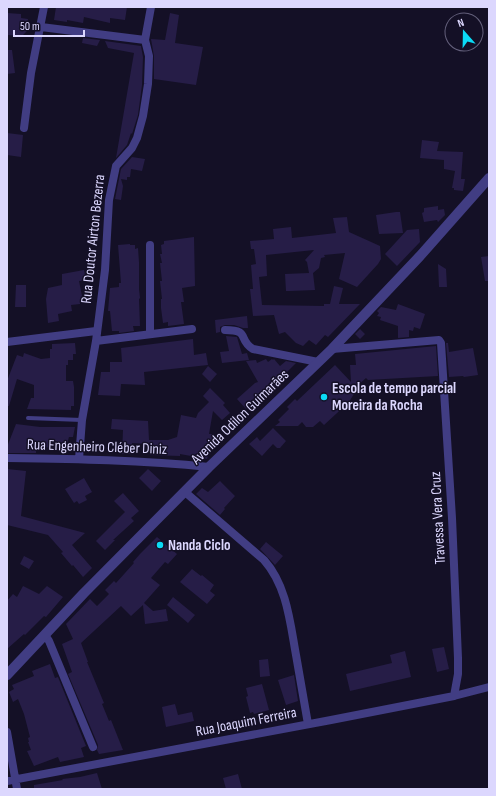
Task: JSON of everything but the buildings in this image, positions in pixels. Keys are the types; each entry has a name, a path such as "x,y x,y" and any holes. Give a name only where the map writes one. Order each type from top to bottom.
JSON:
{"street":[{"path":"24,128 31,73 44,7"},
{"name":"Rua Doutor Airton Bezerra","path":"79,459 82,420 96,340 105,270 109,200 116,166 132,148 143,116 148,84 149,56 145,40 151,7"},
{"path":"41,27 145,40"},
{"name":"Avenida Odilon Guimarães","path":"7,674 84,593 209,468 332,349 420,256 489,178"},
{"path":"150,245 150,334"},
{"path":"96,340 192,328"},
{"path":"225,330 237,330 241,332 247,345 253,349 318,362"},
{"path":"7,342 96,331"},
{"name":"Travessa Vera Cruz","path":"332,349 439,340 441,343 453,533 458,674 454,696"},
{"name":"Rua Engenheiro Cléber Diniz","path":"7,458 79,459 188,465 209,468"},
{"path":"185,492 264,560 271,568 283,592 288,612 308,724"},
{"path":"45,635 49,641 93,747"},
{"name":"Rua Joaquim Ferreira","path":"11,780 454,696 489,687"},
{"path":"7,732 11,780 17,789"}],"lane":[{"path":"28,418 82,420"}],"place":[{"name":"Escola de tempo parcial Moreira da Rocha","path":"324,397"},
{"name":"Nanda Ciclo","path":"160,545"}]}
